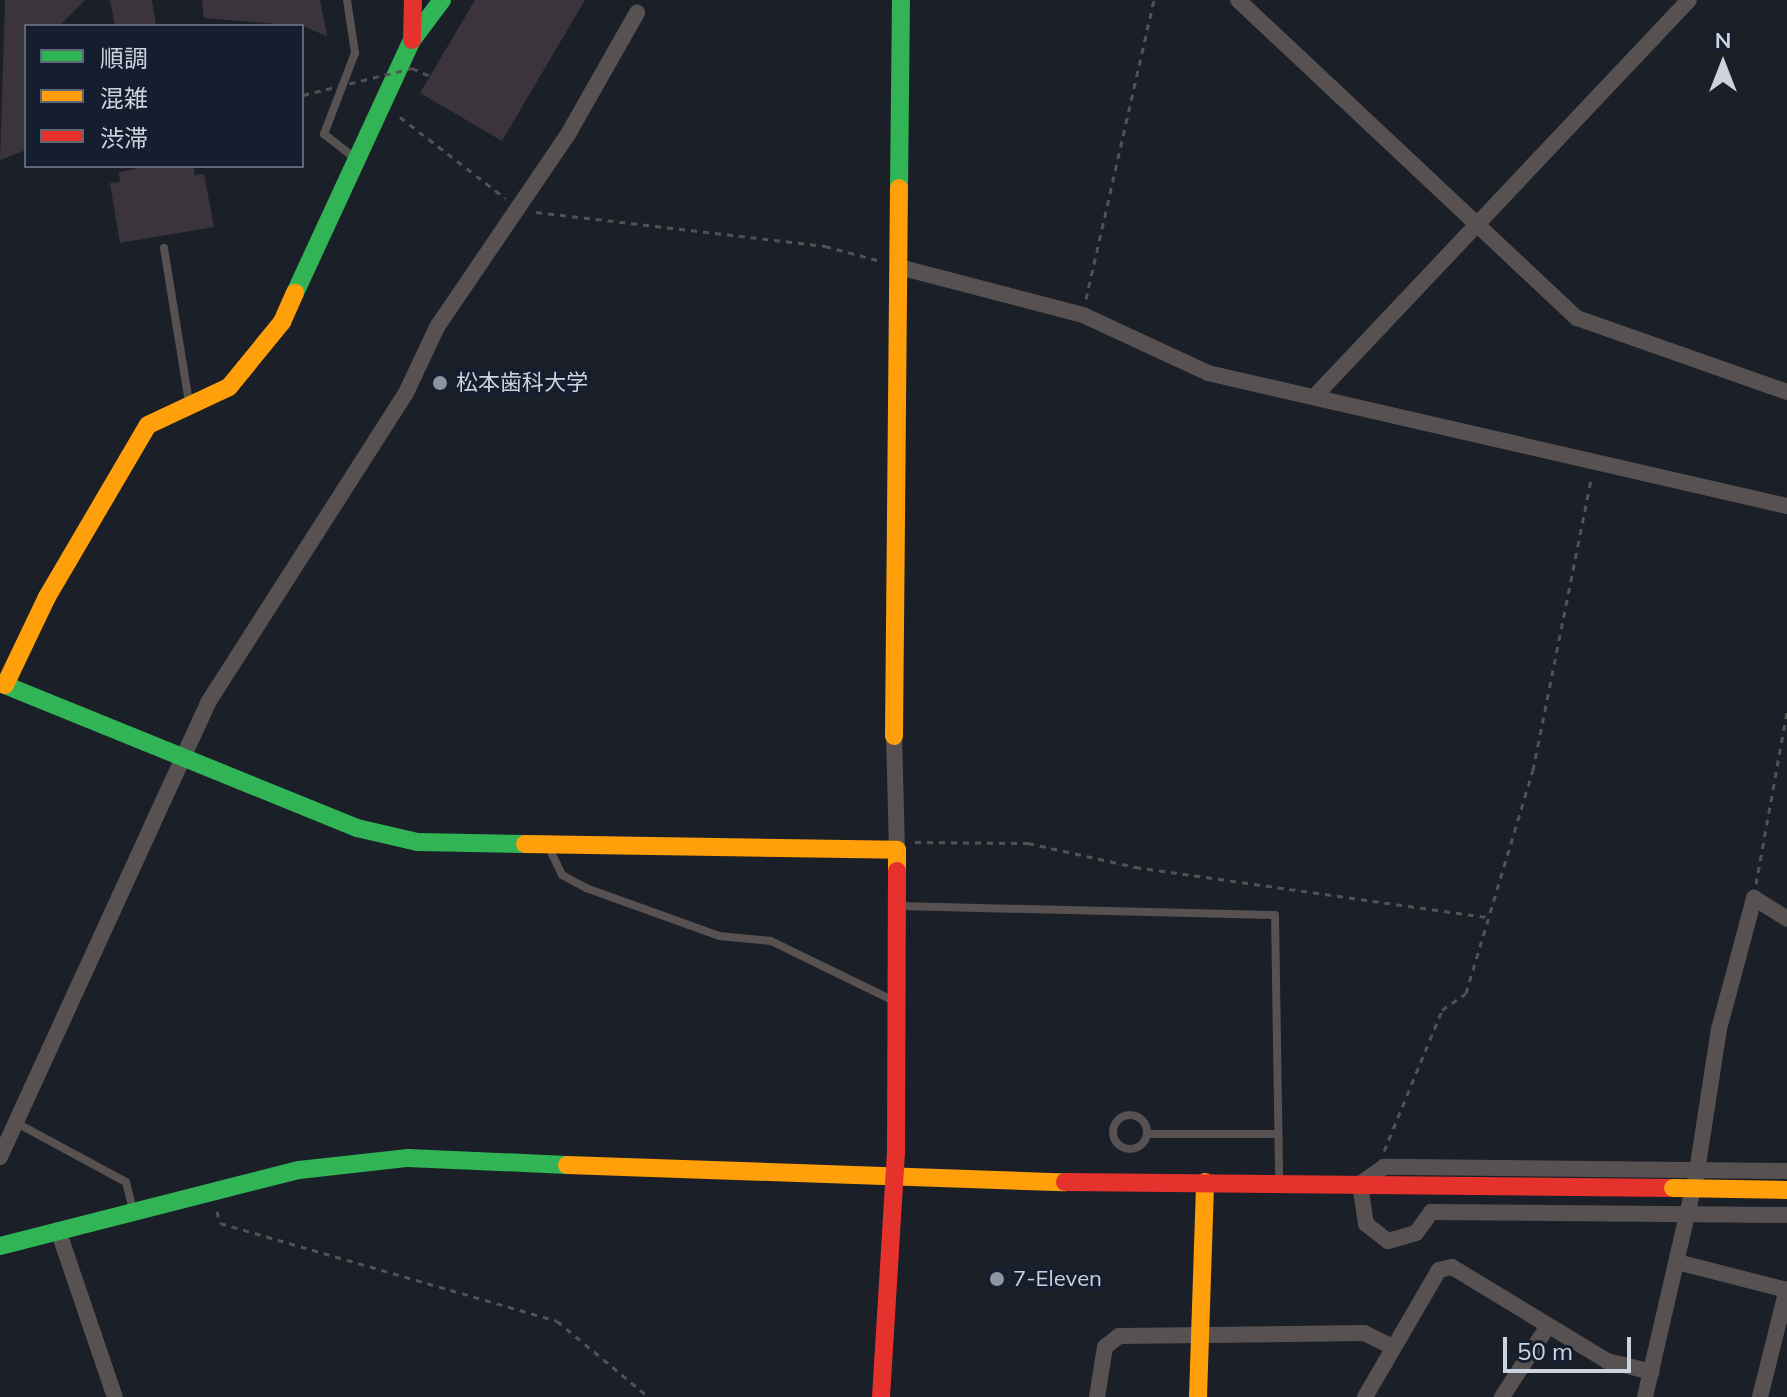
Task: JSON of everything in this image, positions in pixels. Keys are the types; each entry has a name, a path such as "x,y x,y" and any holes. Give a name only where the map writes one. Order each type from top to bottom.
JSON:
{"street":[{"path":"412,40 413,0"},
{"path":"442,0 412,40 282,322 229,387 189,402 148,425 47,597 3,684 357,828 417,842 897,850"},
{"path":"881,1397 899,1003 894,736 903,268 901,0"},
{"path":"1238,0 1577,318 1787,392"},
{"path":"1314,397 1479,227 1689,0"},
{"path":"0,1157 12,1121 209,701 406,393 437,327 519,210 637,13"},
{"path":"903,268 1083,315 1208,373 1787,506"},
{"path":"1645,1397 1697,1171 1719,1029 1754,898 1787,919"},
{"path":"0,1246 313,1167 408,1158 893,1179 1787,1190"},
{"path":"1360,1184 1384,1167 1787,1171"},
{"path":"1198,1397 1206,1334 1205,1182"},
{"path":"1360,1184 1366,1224 1388,1241 1416,1233 1431,1212 1787,1215"},
{"path":"58,1230 115,1397"},
{"path":"1677,1262 1787,1290 1760,1397"},
{"path":"1365,1397 1391,1346 1439,1270 1452,1267 1607,1361 1652,1372"},
{"path":"1502,1397 1548,1326"},
{"path":"1097,1397 1105,1347 1119,1336 1364,1333 1391,1346"}],"lane":[{"path":"347,0 355,53 324,134 356,159"},
{"path":"164,248 189,402"},
{"path":"549,844 562,875 586,888 719,936 771,941 899,1003"},
{"path":"898,906 1275,915 1279,1183"},
{"path":"1147,1134 1131,1115 1113,1132 1132,1149 1147,1134 1278,1134"},
{"path":"12,1121 126,1182 133,1211"}],"path":[{"path":"1083,315 1154,0"},
{"path":"304,95 412,68 430,76"},
{"path":"383,103 519,210 825,246 903,268"},
{"path":"1384,1167 1384,1151 1442,1010 1466,993 1533,770 1594,463"},
{"path":"1754,898 1787,711"},
{"path":"897,850 916,842 1028,843 1135,867 1487,917"},
{"path":"213,1191 220,1223 557,1321 649,1397"}],"building":[{"path":"5,0 85,0 61,24 24,24 24,151 0,160"},
{"path":"110,0 152,0 156,24 115,24"},
{"path":"202,0 320,0 327,36 304,27 304,24 204,18"},
{"path":"475,0 585,0 502,141 420,93"},
{"path":"140,168 193,168 195,175 204,174 214,227 120,243 110,183 120,182 119,172"}],"traffic: fast":[{"path":"295,293 412,40 442,0"},
{"path":"899,188 901,0"},
{"path":"0,683 357,828 417,842 525,844"},
{"path":"0,1246 299,1170 408,1158 567,1165"}],"traffic: slow":[{"path":"894,736 899,188"},
{"path":"5,685 47,597 148,425 229,387 282,322 295,293"},
{"path":"525,844 897,850 897,871"},
{"path":"567,1165 1065,1182"},
{"path":"1198,1397 1205,1182"},
{"path":"1673,1188 1787,1190"}],"traffic: jam":[{"path":"412,40 413,0"},
{"path":"881,1397 896,1153 897,871"},
{"path":"1065,1182 1673,1188"}],"place":[{"name":"松本歯科大学","path":"440,383"},
{"name":"7-Eleven","path":"997,1279"}]}
